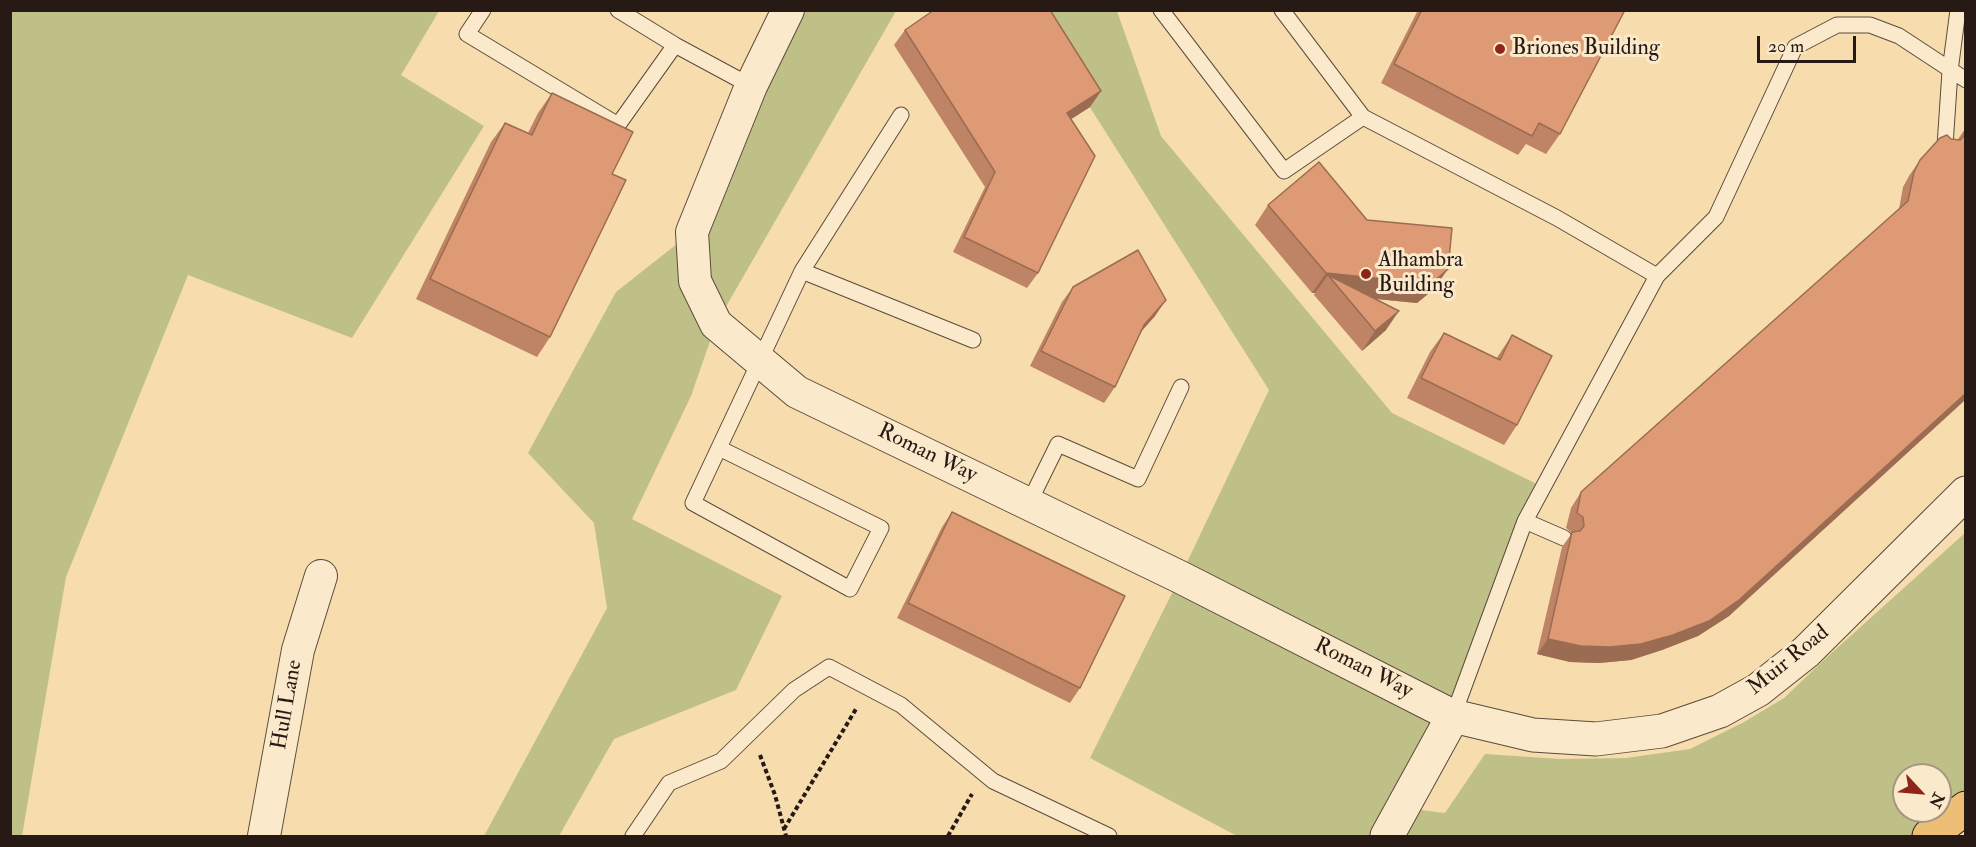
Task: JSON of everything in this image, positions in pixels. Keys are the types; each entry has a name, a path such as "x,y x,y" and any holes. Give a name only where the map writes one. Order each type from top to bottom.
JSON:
{"highway":[{"path":"1929,837 1965,808"}],"street":[{"name":"Roman Way","path":"788,10 751,86 692,232 695,281 716,324 797,392 1180,577 1453,716"},
{"name":"Muir Road","path":"1453,716 1533,735 1596,739 1662,732 1720,711 1758,690 1806,652 1965,494"},
{"name":"Hull Lane","path":"264,837 298,650 321,576"},
{"path":"1387,837 1453,716"}],"lane":[{"path":"483,10 467,34 618,124 675,45"},
{"path":"618,10 675,45 751,86"},
{"path":"1161,10 1284,171 1363,117"},
{"path":"1282,10 1363,117 1557,218 1657,276"},
{"path":"1945,146 1950,71 1958,10"},
{"path":"1453,716 1525,521 1657,276 1716,217 1795,47 1837,25 1870,25 1899,36 1965,80"},
{"path":"1950,71 1965,63"},
{"path":"719,448 881,528 850,589 693,502 802,271 901,115"},
{"path":"802,271 973,340"},
{"path":"1029,503 1058,444 1138,479 1181,387"},
{"path":"1525,521 1564,538"},
{"path":"633,837 669,783 721,761 795,690 829,667 901,705 993,781 1108,837"}],"path":[{"path":"784,829 869,688"},
{"path":"751,732 775,795 786,837"},
{"path":"948,837 972,795 993,781"}],"green space":[{"path":"10,11 439,11 401,75 484,126 352,338 188,275 66,577 22,836 10,836"},
{"path":"788,11 896,11 716,324 691,396 632,519 782,596 736,690 614,739 559,836 484,836 607,608 594,523 528,453 616,292 692,232"},
{"path":"1029,11 1117,11 1161,136 1392,413 1543,487 1471,672 1404,808 1445,813 1485,754 1561,759 1626,758 1690,749 1744,722 1784,698 1965,533 1965,808 1952,818 1952,763 1892,763 1892,823 1946,823 1929,836 1237,836 1090,758 1269,390"}],"building":[{"path":"934,10 1050,10 1101,91 1067,113 1095,156 1038,273 964,237 995,172 905,30"},
{"name":"Briones Building","path":"1422,10 1625,10 1560,134 1539,123 1532,136 1394,64"},
{"path":"552,93 633,132 612,174 626,180 550,337 430,279 505,123 532,135"},
{"path":"1965,129 1965,394 1739,600 1709,621 1641,644 1610,647 1581,646 1548,639 1572,532 1580,531 1584,526 1583,517 1577,513 1581,492 1908,201 1914,172 1920,160 1940,138 1947,135 1951,139 1960,140 1964,136"},
{"path":"1319,162 1367,220 1452,228 1448,269 1431,284 1326,273 1268,205"},
{"path":"1138,250 1166,300 1144,325 1115,387 1041,351 1073,287"},
{"path":"1328,275 1399,311 1375,331"},
{"path":"1444,333 1500,360 1512,335 1552,356 1517,425 1421,378"},
{"path":"952,512 1125,596 1080,688 908,603"}],"place":[{"name":"Briones Building","path":"1500,49"},
{"name":"Alhambra Building","path":"1366,274"}]}
